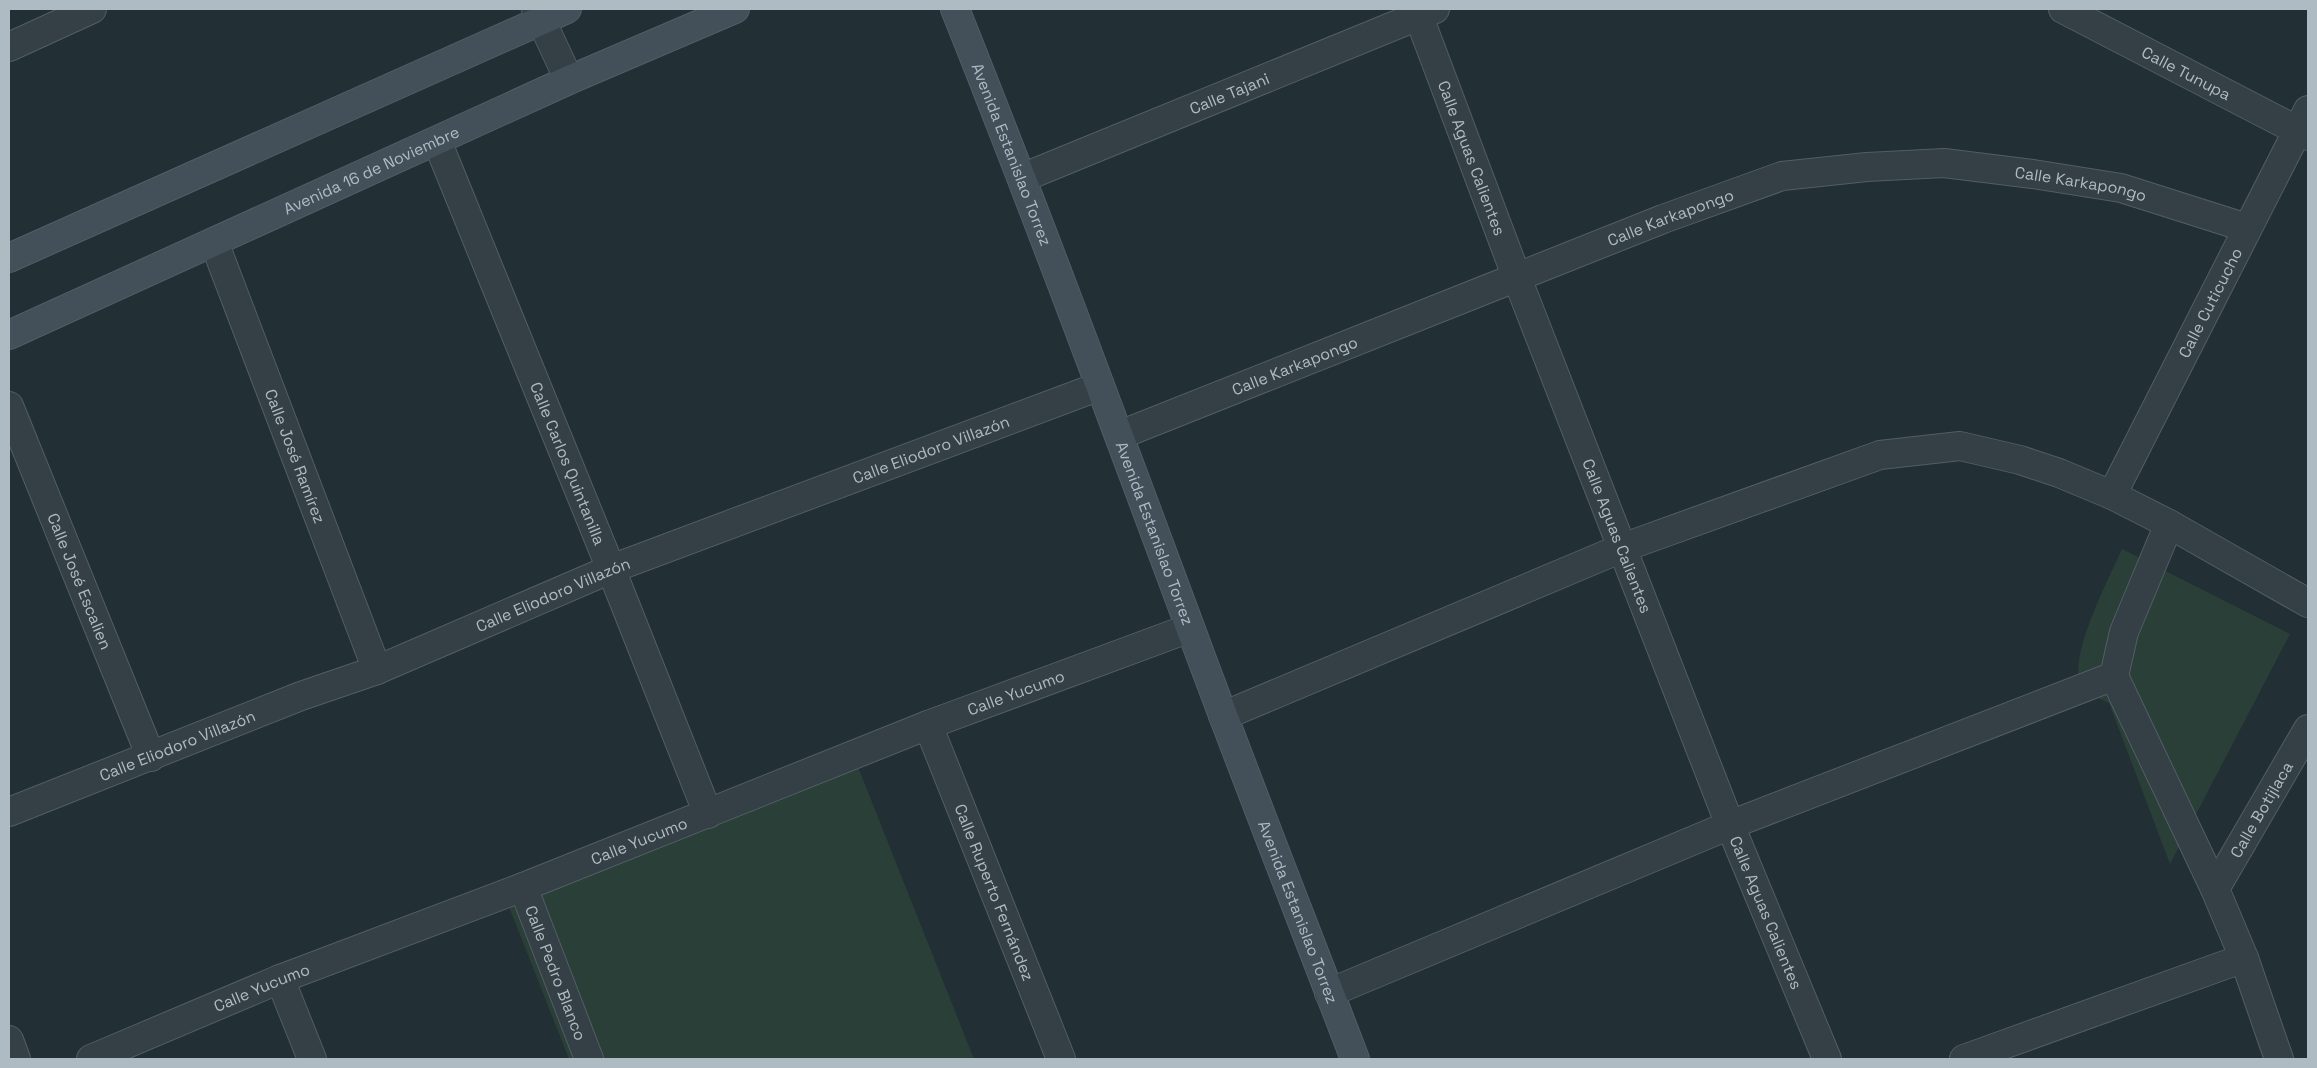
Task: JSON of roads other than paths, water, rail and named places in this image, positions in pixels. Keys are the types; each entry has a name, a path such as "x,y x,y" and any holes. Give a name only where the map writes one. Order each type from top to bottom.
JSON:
{"street":[{"path":"9,46 92,9"},
{"path":"9,258 539,15 567,9"},
{"name":"Avenida 16 de Noviembre","path":"9,335 569,80 735,9"},
{"name":"Avenida Estanislao Torrez","path":"955,9 1022,178 1120,436 1190,628 1355,1059"},
{"name":"Calle Tunupa","path":"2063,9 2305,126"},
{"name":"Calle Tajani","path":"1022,178 1423,11"},
{"name":"Calle Aguas Calientes","path":"1423,11 1517,278 1730,825 1826,1059"},
{"path":"539,15 569,80"},
{"name":"Calle Cuticucho","path":"2112,496 2247,228 2305,126"},
{"name":"Calle Carlos Quintanilla","path":"437,141 611,569 708,814"},
{"name":"Calle Karkapongo","path":"1120,436 1663,219 1782,176 1944,163 2062,178 2121,188 2247,228"},
{"name":"Calle José Ramírez","path":"214,242 377,670"},
{"name":"Calle Eliodoro Villazón","path":"9,812 301,696 377,670 611,569 1100,386"},
{"name":"Calle José Escalien","path":"9,406 151,757"},
{"path":"1224,716 1622,548 1880,455 1960,446 2020,460 2059,473 2112,496 2168,524 2308,603"},
{"path":"2168,524 2124,632 2114,676 2215,889 2244,958 2279,1059"},
{"name":"Calle Yucumo","path":"91,1059 280,978 523,887 928,725 1190,628"},
{"path":"1329,993 1730,825 2114,676"},
{"name":"Calle Ruperto Fernández","path":"928,725 1061,1059"},
{"name":"Calle Botijlaca","path":"2215,889 2308,729"},
{"name":"Calle Pedro Blanco","path":"523,887 590,1059"},
{"path":"1964,1059 2244,958"},
{"path":"280,978 312,1059"},
{"path":"9,1040 16,1059"}]}
